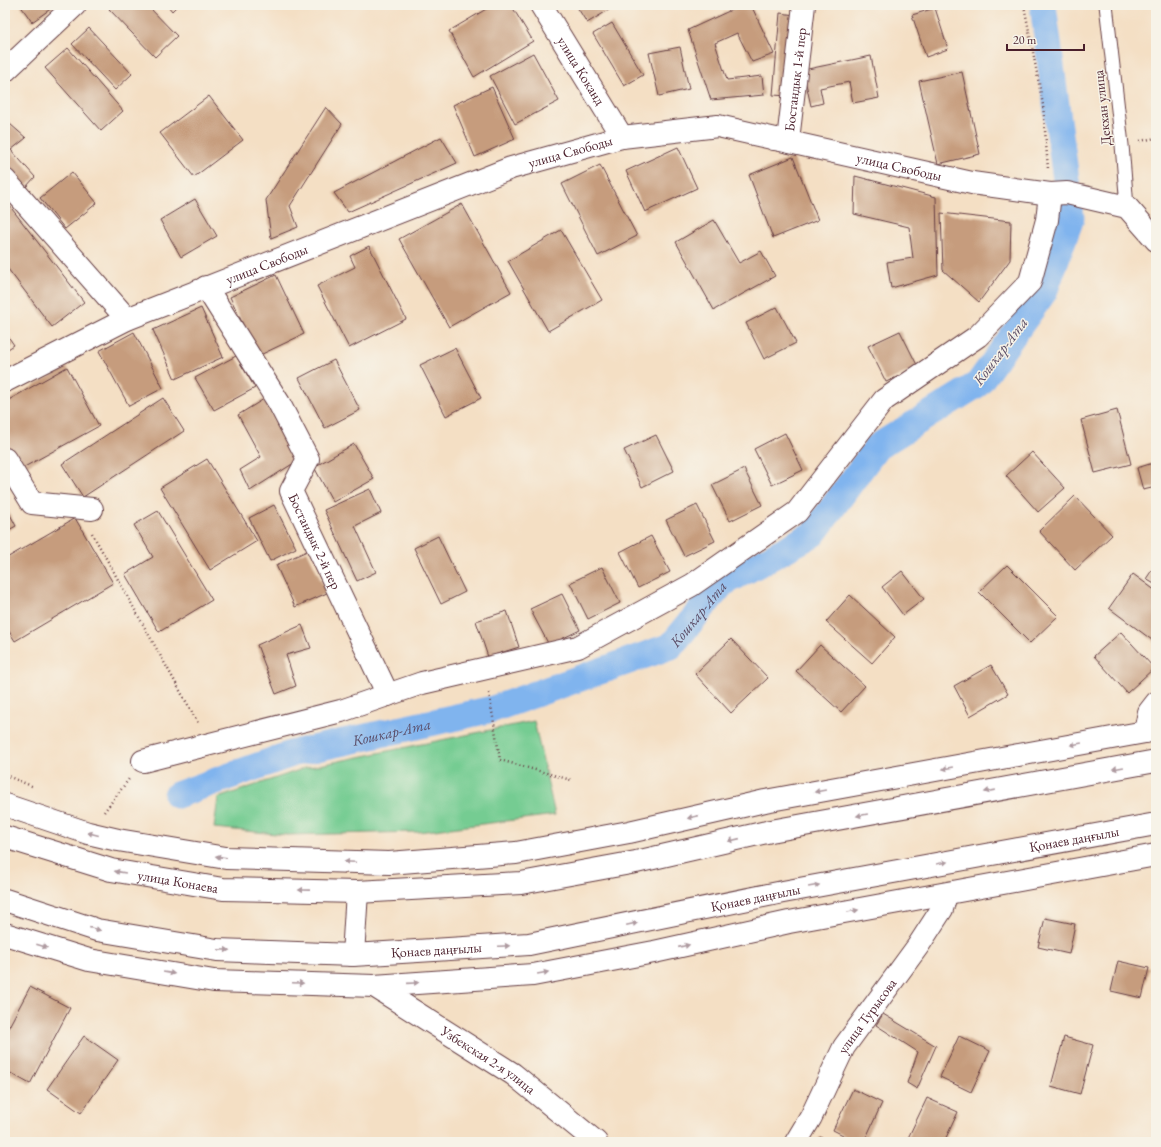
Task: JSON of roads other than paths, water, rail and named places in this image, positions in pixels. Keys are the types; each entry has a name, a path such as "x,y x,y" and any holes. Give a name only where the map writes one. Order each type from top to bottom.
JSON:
{"main road":[{"path":"5,71 75,5"},
{"name":"улица Коканд","path":"541,5 622,137"},
{"name":"Бостандык 1-й пер","path":"774,139 788,140 804,5"},
{"name":"улица Свободы","path":"5,381 127,318 511,168 622,137 718,126 972,183 1050,194 1067,193 1127,207"},
{"path":"5,180 127,318"},
{"path":"143,761 341,711 422,683 578,648 692,585 797,512 884,400 978,336 1030,282 1047,220 1050,194"},
{"path":"1127,207 1156,240"},
{"name":"Бостандык 2-й пер","path":"206,288 279,403 308,459 292,491 388,695"},
{"path":"5,459 32,503 85,508"},
{"path":"5,805 88,833 118,840 226,858 389,863 516,853 629,832 765,801 1150,731 1150,712 1156,703"},
{"path":"5,900 97,930 217,950 353,955 357,892 521,883 636,862 778,830 1156,761"},
{"name":"Қонаев даңғылы","path":"353,955 529,944 587,934 783,892 1156,824"},
{"name":"улица Конаева","path":"5,837 110,870 223,889 357,892"},
{"path":"5,934 89,960 214,980 374,986 533,975 654,952 789,922 1156,855"},
{"name":"улица Турысова","path":"796,1142 811,1116 844,1047 918,946 942,909 946,894"},
{"path":"587,934 633,949 654,952"},
{"name":"Узбекская 2-я улица","path":"374,986 514,1074 593,1141"}],"lane":[{"name":"Декхан улица","path":"1106,5 1122,145 1127,207"}],"waterway":[{"name":"Кошкар-Ата","path":"177,795 294,753 493,709 671,646 722,584 813,534 877,447 978,384 1044,292 1071,218 1043,5"}]}
